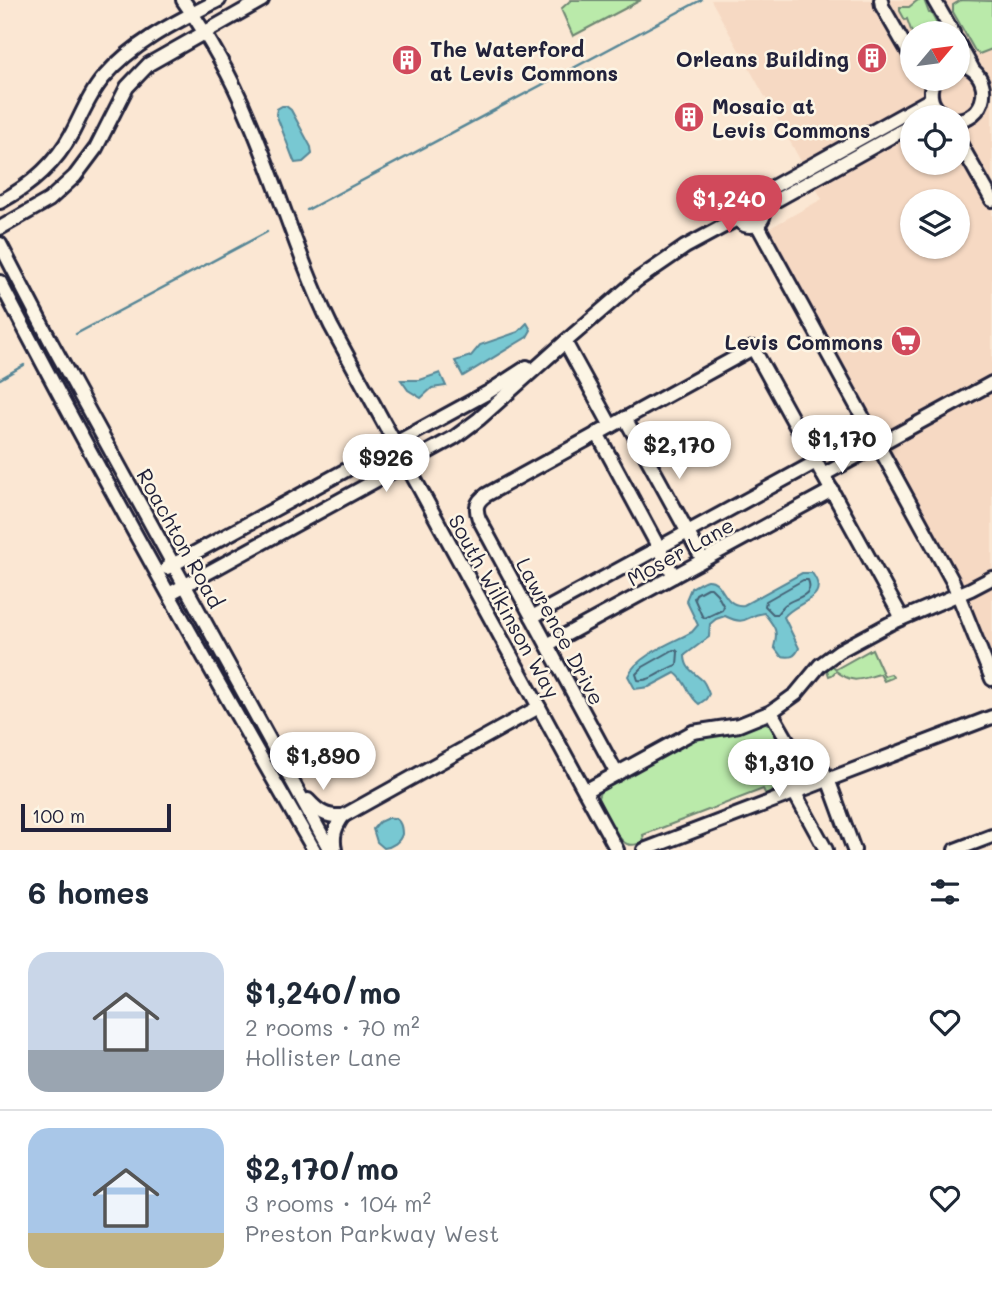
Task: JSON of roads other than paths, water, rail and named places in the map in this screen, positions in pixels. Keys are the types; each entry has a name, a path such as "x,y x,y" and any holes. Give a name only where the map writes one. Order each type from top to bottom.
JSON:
{"street":[{"name":"South Wilkinson Way","path":"183,0 204,32 247,115 310,282 335,335 617,850"},
{"path":"0,202 38,176 62,150 93,93 112,67 139,44 219,0"},
{"path":"0,228 63,188 92,155 127,87 149,64 262,0"},
{"path":"881,0 900,37"},
{"path":"934,0 946,21"},
{"path":"970,59 986,81 983,104 970,116"},
{"path":"970,72 986,81"},
{"path":"753,198 760,201 764,207 763,219 757,225 743,225 736,214 737,205 744,199 753,198 929,91"},
{"path":"764,207 900,132"},
{"path":"970,161 992,200"},
{"path":"169,594 456,437 652,269 685,247 737,219"},
{"path":"757,225 953,582 992,679"},
{"name":"Roachton Road","path":"0,244 63,364 332,850"},
{"name":"Roachton Road","path":"0,282 169,594 314,850"},
{"path":"158,574 487,393 565,342"},
{"path":"565,342 611,426"},
{"path":"674,576 597,433 753,348 902,618"},
{"path":"823,475 992,383"},
{"path":"625,418 703,560"},
{"name":"Lawrence Drive","path":"597,433 486,495 477,505 479,519 617,774"},
{"name":"Moser Lane","path":"532,617 816,462"},
{"name":"Moser Lane","path":"547,645 832,490"},
{"path":"585,791 693,732 739,725 771,712 796,694 827,658 902,618 992,578"},
{"path":"296,787 317,811 334,817 343,816 539,707"},
{"path":"771,712 794,752"},
{"path":"644,850 992,717"},
{"path":"826,850 787,780 784,767 787,758 794,752 804,750 812,753 828,779 854,850"},
{"path":"332,850 335,829 343,816"},
{"path":"955,850 992,836"}],"water":[{"path":"282,106 291,110 311,147 312,154 303,162 295,163 276,114 277,109"},
{"path":"527,323 531,330 527,337 463,376 455,361 471,356 480,345 518,332"},
{"path":"440,373 446,386 432,388 421,398 408,390 401,380 420,380"},
{"path":"802,573 812,573 818,589 815,595 784,617 799,648 794,655 781,656 774,647 775,628 764,613 742,621 725,616 710,624 709,637 685,655 688,666 706,686 709,694 706,699 699,704 675,673 649,687 635,689 628,676 632,669 656,650 692,632 698,625 686,600 691,588 707,580 713,581 731,602 744,605"},
{"path":"388,818 395,818 399,822 402,834 395,844 384,848 377,842 373,829"}],"waterway":[{"path":"307,210 701,0"},
{"path":"76,334 267,232"},
{"path":"0,379 24,365"}],"place":[{"name":"Orleans Building","path":"872,58"},
{"name":"The Waterford at Levis Commons","path":"407,60"},
{"name":"Mosaic at Levis Commons","path":"689,117"},
{"name":"Levis Commons","path":"906,341"}]}
